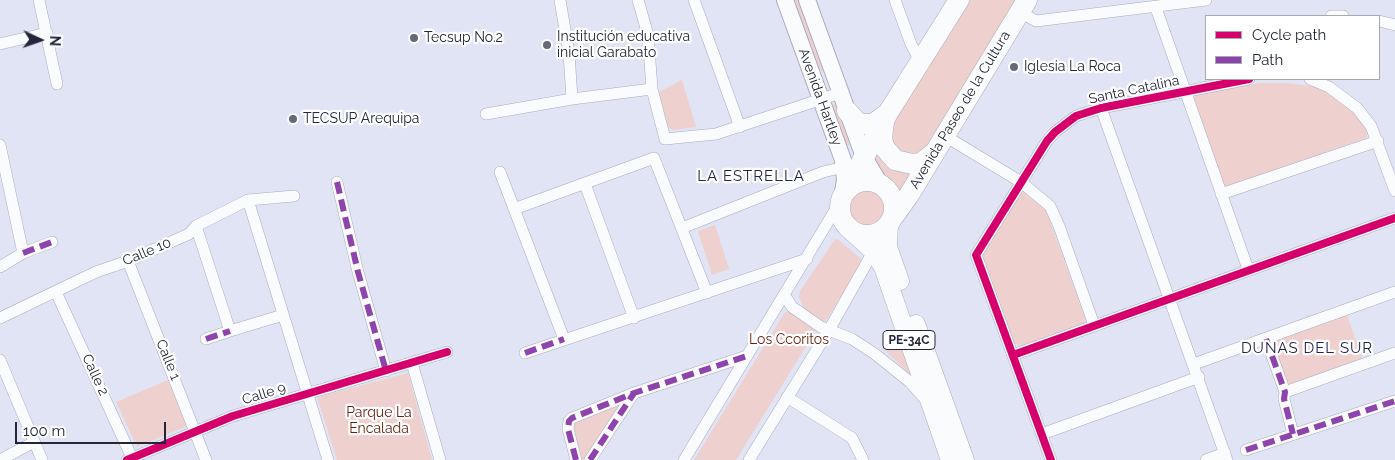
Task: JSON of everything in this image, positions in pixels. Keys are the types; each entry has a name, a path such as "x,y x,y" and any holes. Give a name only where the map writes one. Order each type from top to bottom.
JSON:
{"highway":[{"path":"843,196 888,113 959,0"},
{"name":"Avenida Paseo de la Cultura","path":"889,223 940,144 1024,6"},
{"path":"847,112 857,122 864,124 873,124 888,113"},
{"path":"888,113 882,129 882,138 889,154 896,160 912,164 929,158 940,144"},
{"path":"843,196 852,185 862,181 880,184"},
{"name":"PE-34C","path":"880,184 892,198 894,207 889,223"},
{"name":"PE-34C","path":"843,196 842,219 851,231"},
{"path":"851,231 862,235 872,235 889,223"}],"main road":[{"name":"Avenida Hartley","path":"785,0 844,167 843,196"},
{"name":"Avenida Hartley","path":"807,0 864,157 880,184"},
{"name":"PE-34C","path":"889,223 888,247 892,260 965,460"},
{"name":"PE-34C","path":"851,231 873,252 888,278 950,460"}],"street":[{"path":"39,0 57,84"},
{"path":"560,0 569,53 572,99"},
{"path":"638,0 648,35 652,89 665,139 696,138 740,127 840,93"},
{"path":"694,0 740,127"},
{"path":"895,0 911,44 920,60"},
{"path":"1024,6 1036,21 1156,8 1206,0"},
{"path":"1156,8 1248,269"},
{"path":"1380,21 1395,24"},
{"path":"0,44 47,33"},
{"name":"Santa Catalina","path":"1013,356 976,255 1021,182 1055,132 1076,116 1102,108 1244,80"},
{"path":"1312,80 1329,87 1357,108 1371,126 1395,191"},
{"path":"486,114 572,99 652,89"},
{"path":"1102,108 1226,456 1206,460"},
{"path":"1221,194 1378,141"},
{"path":"940,144 1021,182 1046,201 1055,214 1094,325"},
{"path":"0,146 23,254"},
{"path":"514,209 654,158 707,293"},
{"path":"682,228 823,172 844,167"},
{"path":"500,172 564,339"},
{"path":"336,182 358,272 386,371"},
{"path":"585,184 634,318"},
{"name":"Calle 10","path":"0,318 96,272 128,261 189,234 196,226 248,200 294,196"},
{"path":"684,460 785,296 843,196"},
{"path":"248,200 327,460"},
{"path":"1052,460 1013,356 1248,269 1395,218"},
{"name":"Avenida Paseo de la Cultura","path":"748,460 829,330 889,223"},
{"path":"196,226 230,331"},
{"path":"0,266 52,242"},
{"path":"525,354 564,339 634,318 807,259"},
{"name":"Calle 1","path":"128,261 206,460"},
{"name":"Calle 2","path":"56,292 131,459"},
{"path":"1194,364 1395,292"},
{"path":"785,296 792,307 821,327 852,339 881,358 910,382 930,405"},
{"path":"206,339 283,315"},
{"path":"1266,338 1284,392 1293,434"},
{"name":"Calle 9","path":"131,459 233,416 446,352"},
{"path":"1284,392 1395,353"},
{"path":"576,460 568,430 569,421 577,415 747,356"},
{"path":"0,360 42,460"},
{"path":"412,363 440,460"},
{"path":"1042,434 1199,377"},
{"path":"590,460 634,394"},
{"path":"787,398 852,438 863,460"},
{"path":"1246,450 1395,401"},
{"path":"0,460 34,442"}],"green space":[{"path":"791,0 802,0 827,69 817,72"},
{"path":"970,0 1017,0 929,148 921,156 898,154 889,133 892,124"},
{"path":"682,80 696,127 673,130 668,127 664,119 659,92"},
{"path":"1260,83 1312,86 1332,95 1357,113 1369,133 1366,138 1229,186 1224,186 1194,98 1196,94"},
{"path":"838,102 853,143 844,147 830,108"},
{"path":"878,148 915,170 900,193 873,162"},
{"path":"867,189 880,195 886,208 880,221 867,227 854,221 848,208 854,195"},
{"path":"1025,191 1045,208 1086,320 1083,324 1021,346 1013,343 982,258 982,251 1021,193"},
{"path":"715,225 729,269 712,275 698,231"},
{"name":"Los Ccoritos","path":"835,239 839,240 861,259 862,263 825,322 804,309 799,297 800,291"},
{"name":"Los Ccoritos","path":"785,312 791,312 813,327 815,332 736,460 694,460"},
{"path":"1347,315 1362,358 1288,386 1272,341"},
{"path":"900,335 912,377 886,351"},
{"name":"Parque La Encalada","path":"408,373 432,460 337,460 317,397"},
{"path":"168,380 187,426 137,447 116,402"},
{"path":"619,406 585,460 582,460 573,423"}],"marked path":[{"path":"337,182 358,272 386,371"},
{"path":"23,253 52,242"},
{"path":"206,339 230,331"},
{"path":"525,353 564,339"},
{"path":"1266,339 1285,392 1284,399 1293,434"},
{"path":"576,460 568,429 569,421 572,418 634,393 747,356"},
{"path":"590,460 634,393"},
{"path":"1246,450 1395,401"}],"cycle path":[{"path":"1051,460 976,255 1047,141 1055,132 1076,116 1101,108 1244,80"},
{"path":"1013,355 1395,218"},
{"path":"127,460 233,416 447,352"}],"place":[{"name":"Tecsup No.2","path":"414,38"},
{"name":"Institución educativa inicial Garabato","path":"547,45"},
{"name":"Iglesia La Roca","path":"1014,67"},
{"name":"TECSUP Arequipa","path":"293,119"}],"district":[{"name":"LA ESTRELLA","path":"751,176"},
{"name":"DUNAS DEL SUR","path":"1307,348"}]}
